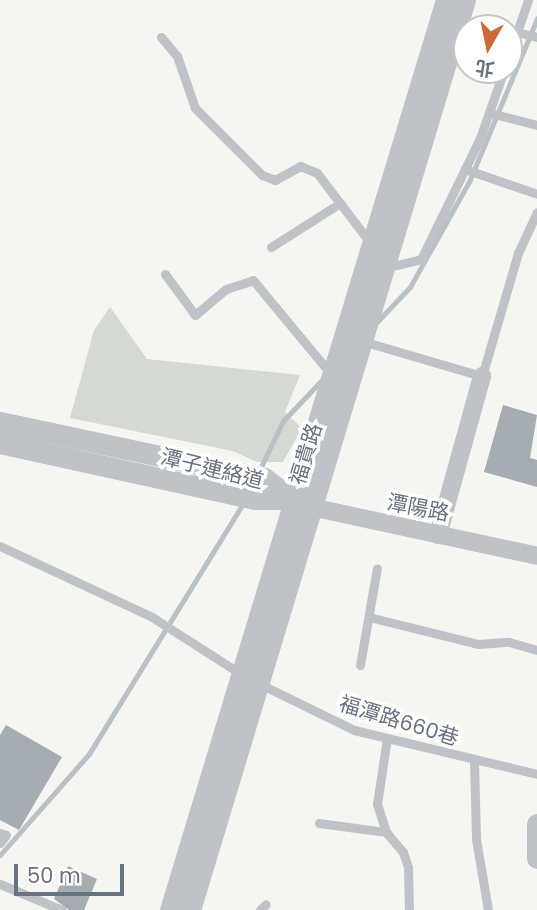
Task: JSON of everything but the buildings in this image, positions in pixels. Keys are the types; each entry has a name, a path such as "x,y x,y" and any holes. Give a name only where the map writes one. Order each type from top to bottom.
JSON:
{"street":[{"name":"福貴路","path":"190,910 257,682 331,374 446,0"},
{"name":"福貴路","path":"170,910 238,672 362,341 465,0"},
{"path":"438,535 482,376"},
{"name":"潭子連絡道","path":"0,422 264,478 301,505"},
{"name":"潭子連絡道","path":"0,443 255,499 301,505"},
{"name":"潭陽路","path":"301,505 537,556"},
{"path":"537,824 537,858"}],"lane":[{"path":"161,37 177,56 195,108 262,174 275,180 300,166 317,173 386,268 421,259 465,169 490,113 499,84"},
{"path":"490,113 537,125"},
{"path":"465,169 537,194"},
{"path":"271,247 340,203"},
{"path":"362,341 482,376 519,253 534,236 537,212"},
{"path":"165,274 195,315 226,289 253,281 331,374"},
{"path":"0,546 152,617 238,672"},
{"path":"360,665 377,568"},
{"path":"369,617 478,644 509,642 537,650"},
{"name":"福潭路660巷","path":"257,682 354,730 537,774"},
{"path":"387,738 377,804 386,832 406,860 409,910"},
{"path":"474,761 475,839 488,910"},
{"path":"318,822 386,832"},
{"path":"0,833 6,835 0,844"},
{"path":"0,884 62,910"}],"shaded area":[{"path":"110,307 147,359 300,375 285,412 302,428 283,462 257,462 233,451 70,418 94,330"}],"waterway":[{"path":"376,323 410,287 469,182 537,19"},
{"path":"260,469 283,421 322,380"},
{"path":"0,855 89,754 244,502"}]}
